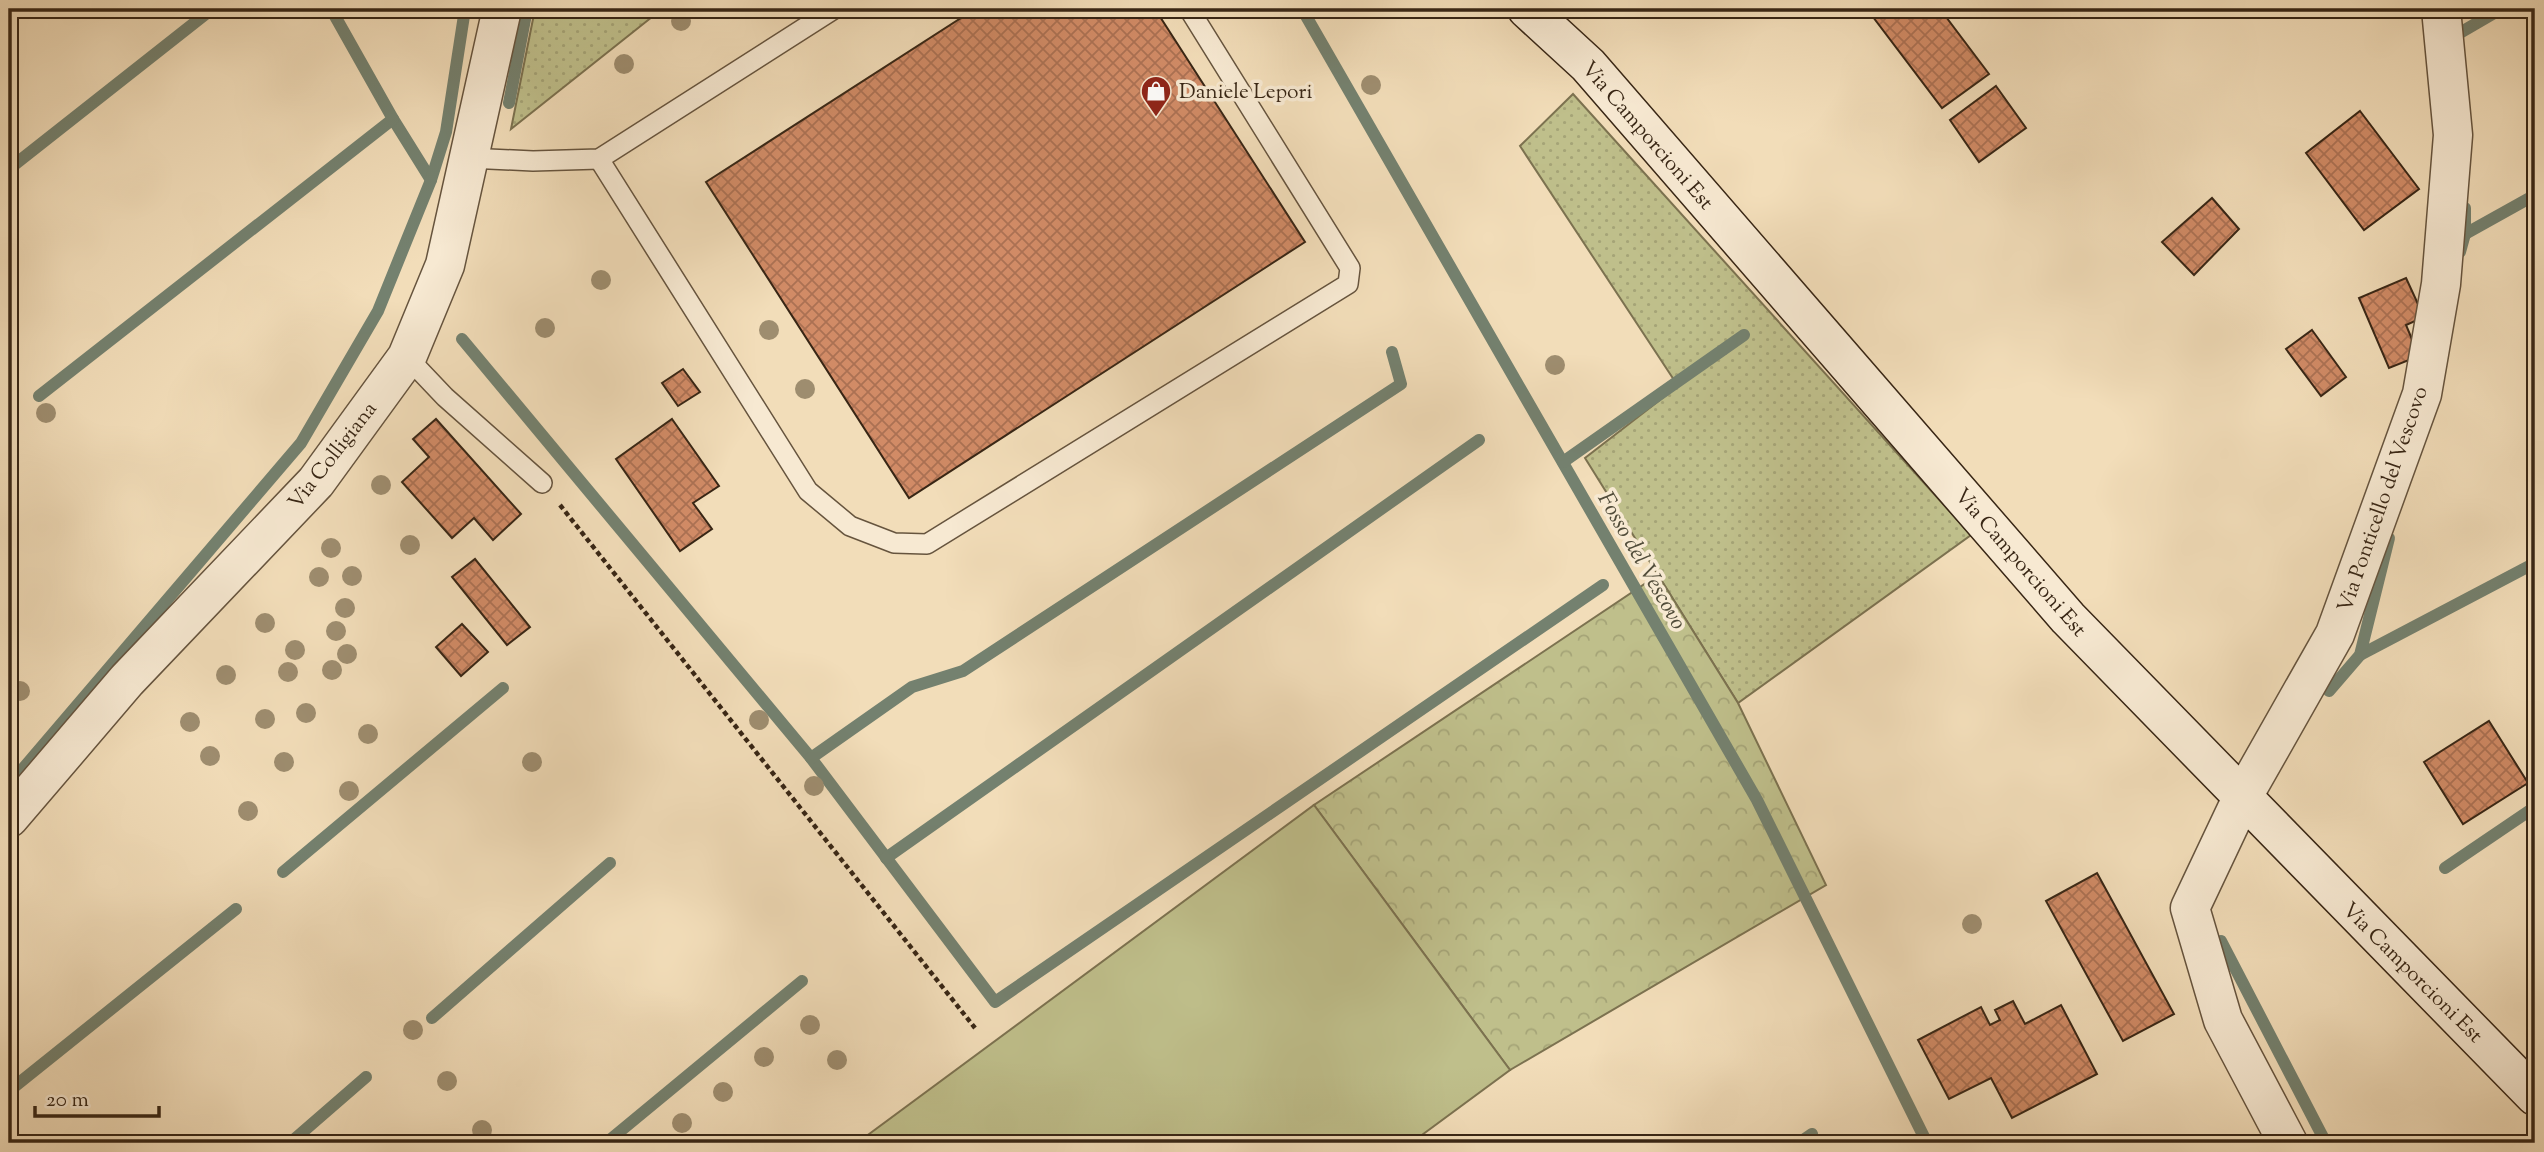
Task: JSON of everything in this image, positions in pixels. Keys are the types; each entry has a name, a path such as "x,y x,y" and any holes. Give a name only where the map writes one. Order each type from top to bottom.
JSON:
{"street":[{"name":"Via Colligiana","path":"9,818 127,680 316,482 407,356 444,265 502,9"},
{"name":"Via Camporcioni Est","path":"1527,9 1588,65 2068,618 2535,1096"},
{"name":"Via Ponticello del Vescovo","path":"2288,1143 2223,1020 2190,908 2242,798 2335,634 2421,394 2441,284 2453,135 2441,9"}],"lane":[{"path":"468,158 533,161 599,159 834,9"},
{"path":"599,159 808,491 850,526 894,543 927,544 1348,284 1350,268 1189,9"},
{"path":"407,356 445,397 542,483"}],"path":[{"path":"542,483 975,1028"}],"green space":[{"path":"535,9 662,9 511,129"},
{"path":"1573,94 1971,535 1738,703 1585,458 1678,386 1520,146"},
{"path":"1658,575 1738,703 1826,885 1510,1070 1314,805"},
{"path":"1314,805 1510,1070 1411,1143 857,1143"}],"building":[{"path":"975,9 1155,9 1305,242 909,498 706,182"},
{"path":"1876,9 1940,9 1989,74 1942,108 1870,13"},
{"path":"1996,86 2026,128 1979,162 1950,120"},
{"path":"2360,111 2419,189 2364,230 2306,153"},
{"path":"2212,198 2239,229 2194,275 2162,242"},
{"path":"2406,278 2424,317 2406,325 2419,356 2389,368 2359,298"},
{"path":"2312,330 2346,377 2321,396 2286,349"},
{"path":"683,369 700,392 678,406 662,383"},
{"path":"436,419 521,514 493,540 474,518 452,538 402,482 429,457 413,439"},
{"path":"672,419 719,486 693,503 712,529 680,551 616,459"},
{"path":"475,559 530,627 507,645 452,577"},
{"path":"462,624 488,652 461,676 436,647"},
{"path":"2489,721 2528,783 2463,824 2424,762"},
{"path":"2097,873 2174,1014 2123,1041 2046,901"},
{"path":"2013,1001 2025,1024 2061,1005 2097,1074 2012,1118 1991,1078 1949,1099 1918,1040 1981,1007 1990,1025 2000,1020 1995,1010"}],"waterway":[{"path":"9,169 212,9"},
{"path":"331,9 431,180"},
{"path":"9,785 301,443 378,311 431,180 446,132 465,9"},
{"path":"509,103 527,9"},
{"name":"Fosso del Vescovo","path":"1302,9 1757,800 1927,1143"},
{"path":"2458,34 2501,9"},
{"path":"39,396 393,119"},
{"path":"2465,234 2535,195"},
{"path":"2460,252 2465,234 2465,208"},
{"path":"1563,462 1744,335"},
{"path":"462,339 811,758 995,1002 1603,585"},
{"path":"811,758 912,687 963,671 1401,384 1392,352"},
{"path":"886,858 1479,440"},
{"path":"2329,691 2360,655 2389,538"},
{"path":"2360,655 2535,563"},
{"path":"283,872 503,688"},
{"path":"2445,868 2535,807"},
{"path":"432,1018 610,863"},
{"path":"9,1091 236,909"},
{"path":"2221,941 2326,1143"},
{"path":"606,1143 802,981"},
{"path":"290,1143 366,1077"},
{"path":"1799,1143 1812,1134"}],"place":[{"name":"Daniele Lepori","path":"1156,118"}]}
